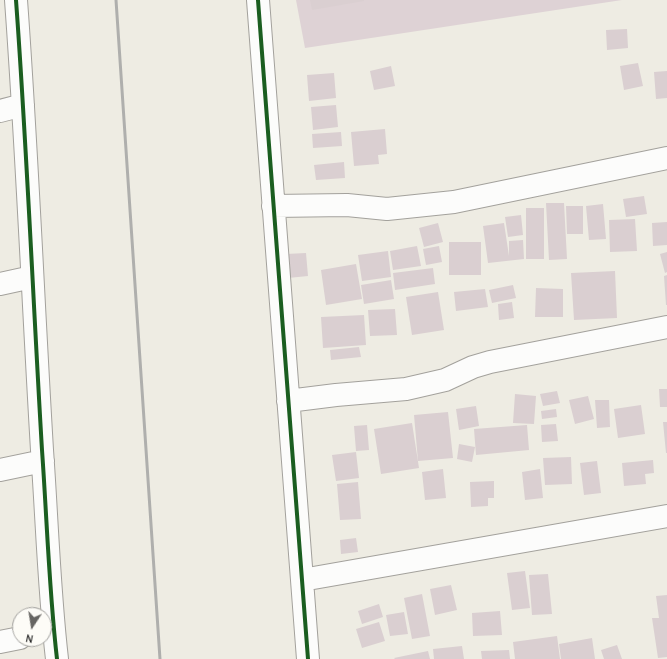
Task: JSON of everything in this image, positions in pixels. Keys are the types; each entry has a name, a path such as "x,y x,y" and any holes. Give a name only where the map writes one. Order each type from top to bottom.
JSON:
{"street":[{"path":"16,0 28,177 32,277 43,461 48,607"},
{"path":"258,0 308,659"},
{"path":"0,111 23,105"},
{"path":"273,206 347,205 388,209 454,202 667,158"},
{"path":"0,284 32,277"},
{"path":"288,401 406,389 445,380 473,367 490,362 667,327"},
{"path":"0,470 43,461"},
{"path":"302,580 667,516"},
{"path":"0,642 12,640"},
{"path":"52,642 57,659"}],"shaded area":[{"path":"296,0 622,0 305,48"}],"building":[{"path":"310,0 364,0 364,1 312,10"},
{"path":"627,29 628,48 607,50 606,30"},
{"path":"638,63 643,86 624,90 620,66"},
{"path":"391,66 395,86 374,90 370,71"},
{"path":"667,71 667,98 656,99 654,72"},
{"path":"334,73 336,98 309,101 307,75"},
{"path":"336,105 338,127 313,130 311,107"},
{"path":"385,129 387,154 378,155 379,164 354,166 351,132"},
{"path":"341,132 342,146 313,148 312,134"},
{"path":"344,162 345,178 316,180 314,165"},
{"path":"644,196 647,214 626,217 623,199"},
{"path":"546,203 564,203 567,259 549,260"},
{"path":"603,204 606,239 589,240 586,206"},
{"path":"566,206 583,206 583,234 567,234"},
{"path":"526,208 544,208 544,259 526,259"},
{"path":"521,215 523,235 508,237 505,217"},
{"path":"635,219 637,251 610,252 609,220"},
{"path":"667,222 667,245 653,246 652,223"},
{"path":"438,223 443,242 424,247 419,228"},
{"path":"504,223 509,256 509,241 523,240 524,259 488,263 483,226"},
{"path":"449,242 481,242 481,275 449,275"},
{"path":"417,246 421,266 393,270 390,251"},
{"path":"439,246 442,262 426,265 423,249"},
{"path":"388,251 391,277 362,281 358,255"},
{"path":"667,252 667,272 665,273 660,254"},
{"path":"306,253 308,276 288,278 286,254"},
{"path":"356,264 362,299 326,305 321,270"},
{"path":"433,268 435,284 395,290 393,273"},
{"path":"615,271 617,318 574,320 571,273"},
{"path":"667,275 667,305 666,305 664,276"},
{"path":"391,280 394,299 364,304 361,285"},
{"path":"513,285 516,298 492,303 489,290"},
{"path":"536,288 563,289 563,317 535,317"},
{"path":"485,289 488,307 456,311 454,292"},
{"path":"438,292 444,330 412,335 406,297"},
{"path":"512,302 514,318 499,320 498,304"},
{"path":"395,309 397,335 370,336 368,310"},
{"path":"364,315 366,345 323,348 321,317"},
{"path":"359,347 361,357 331,360 330,350"},
{"path":"659,389 667,389 667,407 660,407"},
{"path":"557,391 560,403 543,406 540,394"},
{"path":"515,394 536,396 534,424 513,423"},
{"path":"588,396 594,419 575,424 569,400"},
{"path":"595,400 609,400 610,427 597,428"},
{"path":"641,405 645,434 618,438 614,409"},
{"path":"476,406 479,426 459,430 456,409"},
{"path":"556,409 557,417 542,419 541,411"},
{"path":"448,412 453,458 418,461 414,415"},
{"path":"663,422 667,422 667,453 666,453"},
{"path":"412,423 419,468 381,474 374,429"},
{"path":"556,424 558,441 542,442 541,425"},
{"path":"367,425 369,450 356,451 354,426"},
{"path":"527,425 529,450 476,455 474,429"},
{"path":"459,444 475,447 472,462 457,459"},
{"path":"356,452 359,478 336,481 332,455"},
{"path":"571,457 572,484 545,485 543,458"},
{"path":"653,460 654,473 645,474 646,484 624,486 622,463"},
{"path":"597,461 601,493 584,495 580,463"},
{"path":"443,469 446,498 425,500 422,472"},
{"path":"540,469 543,498 525,500 522,472"},
{"path":"494,481 494,498 488,498 488,506 471,507 470,482"},
{"path":"358,482 361,519 340,520 337,484"},
{"path":"356,538 358,552 341,554 340,540"},
{"path":"525,571 530,608 512,610 507,573"},
{"path":"548,574 552,614 532,615 529,575"},
{"path":"451,585 457,610 435,615 430,589"},
{"path":"422,594 430,636 412,639 404,598"},
{"path":"667,595 667,657 658,658 652,618 659,618 656,596"},
{"path":"379,604 383,617 362,624 358,611"},
{"path":"500,611 502,635 473,636 472,613"},
{"path":"404,612 408,634 390,636 386,615"},
{"path":"379,622 385,641 362,648 356,629"},
{"path":"557,636 560,659 515,659 513,642"},
{"path":"592,638 595,659 561,659 559,644"},
{"path":"617,645 622,659 604,659 601,650"},
{"path":"462,646 464,659 434,659 433,649"},
{"path":"509,650 510,659 482,659 481,651"},
{"path":"428,651 430,659 394,658"}],"railway":[{"path":"116,0 160,659"}],"cycle path":[{"path":"16,0 48,555 57,659"},
{"path":"258,0 308,659"}]}
